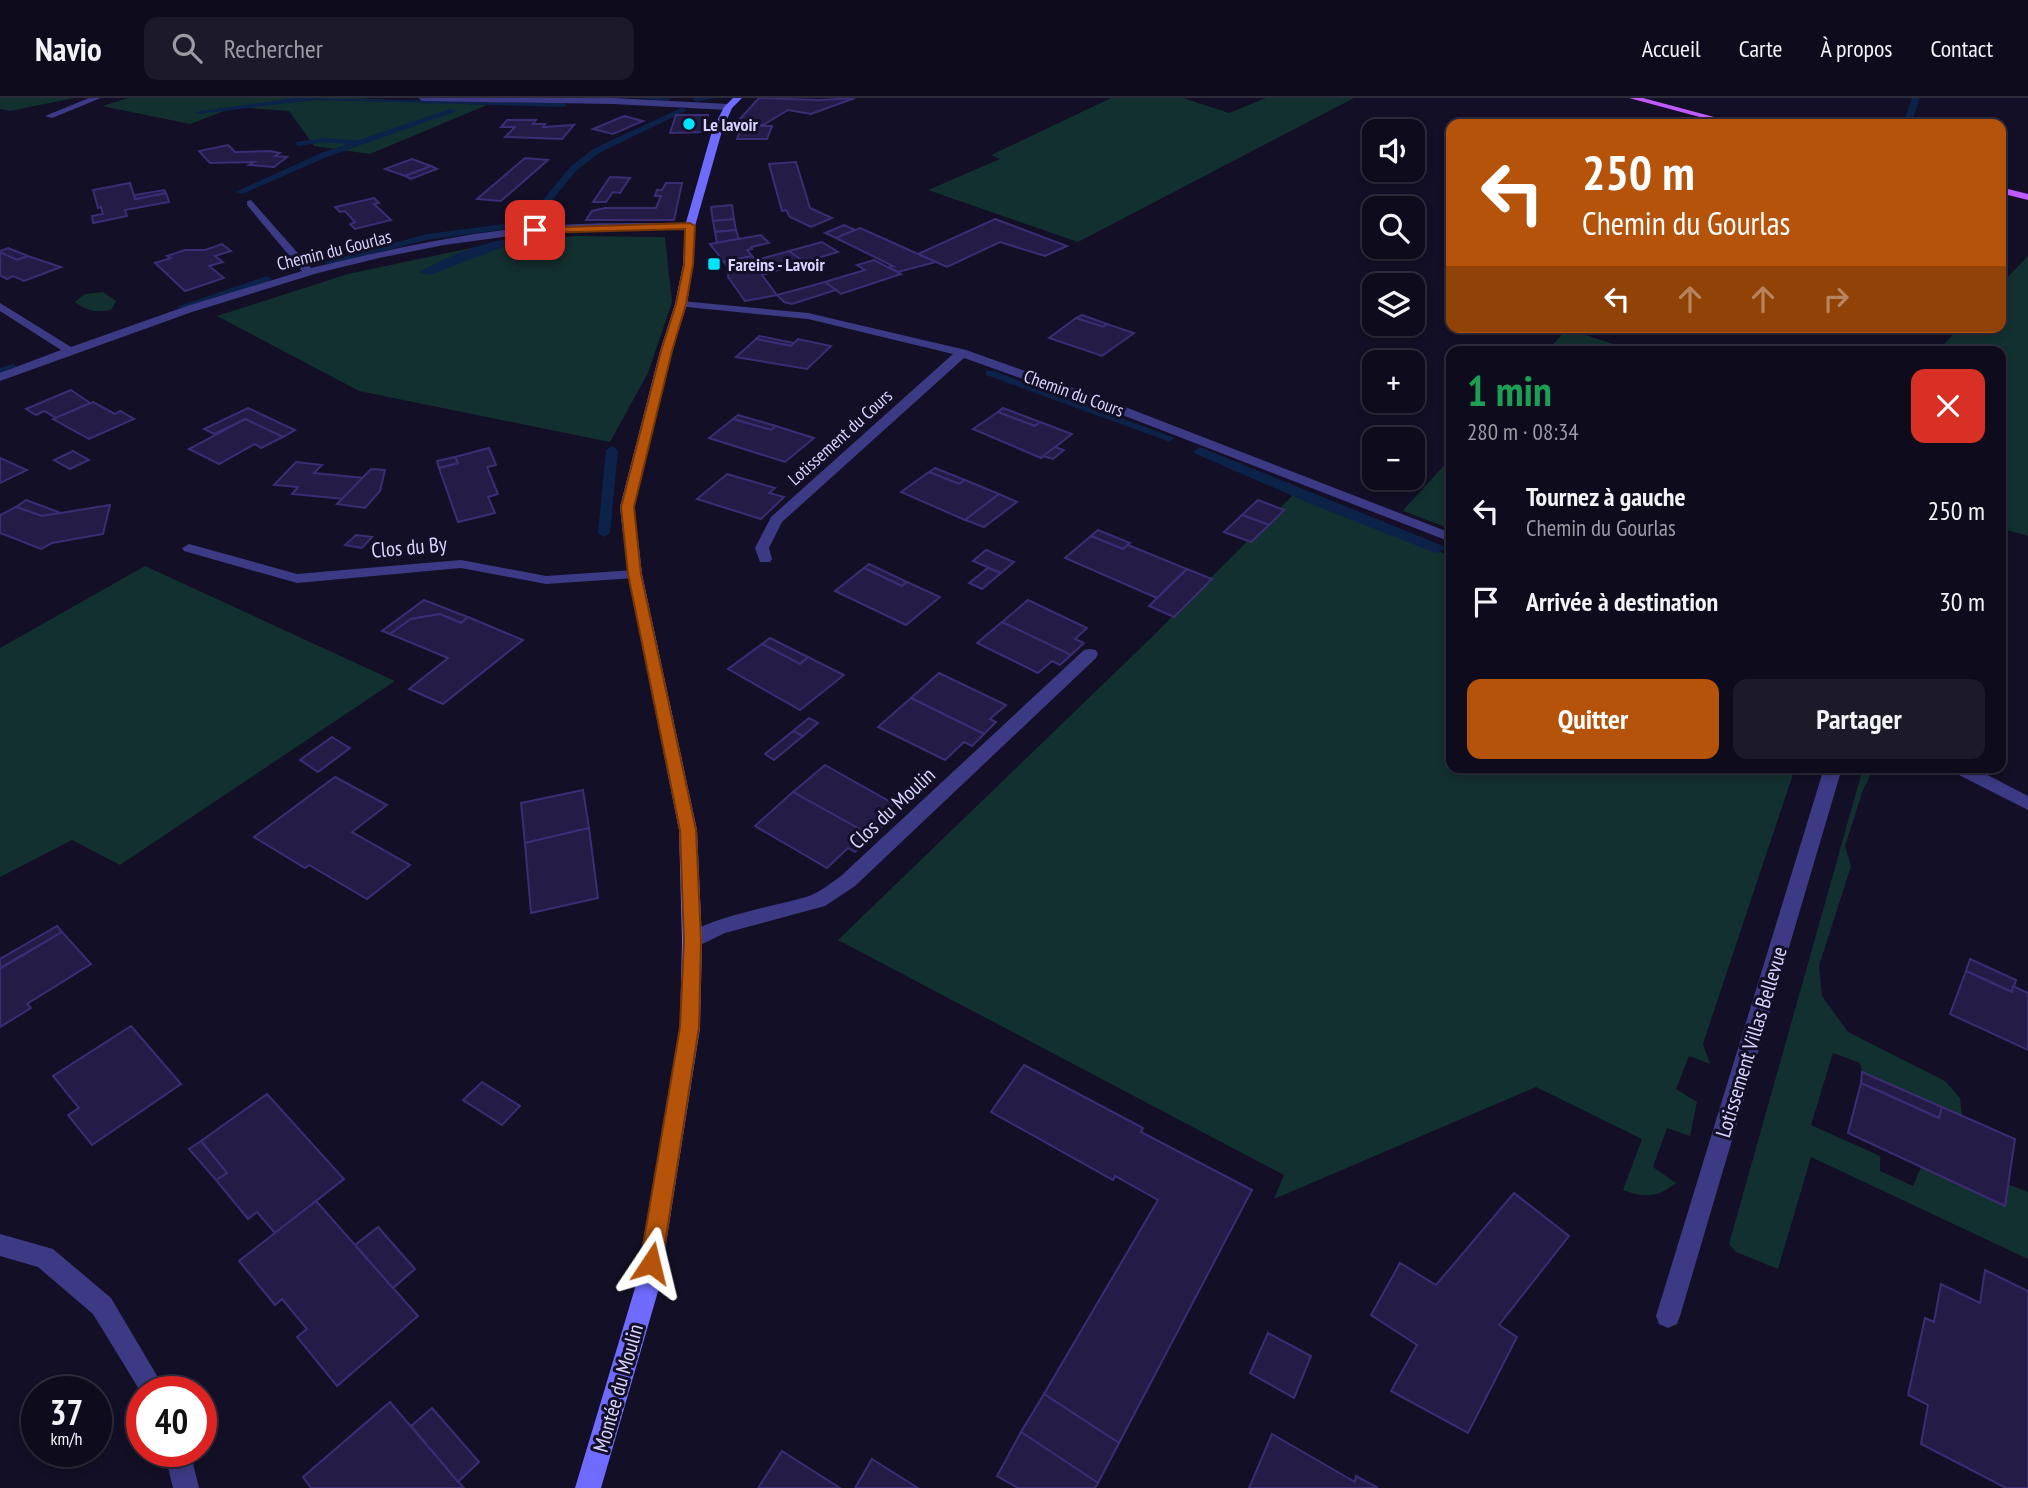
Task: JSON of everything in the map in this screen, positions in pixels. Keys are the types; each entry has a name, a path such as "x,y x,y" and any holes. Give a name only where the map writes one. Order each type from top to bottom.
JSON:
{"main road":[{"path":"1633,98 1716,119"},
{"path":"2006,192 2028,197"}],"street":[{"path":"49,116 97,98"},
{"path":"422,98 613,101 728,107"},
{"name":"Montée du Moulin","path":"588,1488 647,1289 690,1027 692,941 688,830 635,574 627,507 666,351 681,304 688,265 690,226 717,131 728,107 738,98"},
{"path":"251,203 308,272"},
{"name":"Chemin du Gourlas","path":"0,377 192,308 308,272 365,258 510,232 690,226"},
{"name":"Chemin du Cours","path":"681,304 808,316 962,354 1103,403 1446,536"},
{"path":"0,306 70,351"},
{"name":"Lotissement du Cours","path":"765,559 762,548 776,520 962,354"},
{"name":"Clos du By","path":"190,548 297,579 461,564 546,580 635,574"},
{"name":"Clos du Moulin","path":"692,941 720,927 818,901 848,881 1090,654"},
{"name":"Lotissement Villas Bellevue","path":"1668,1316 1831,773"},
{"path":"1969,773 2028,804"},
{"path":"0,1245 45,1256 102,1307 145,1376"},
{"path":"181,1467 186,1488"}],"green space":[{"path":"0,98 74,98 10,111 0,109"},
{"path":"128,98 358,98 487,105 370,154 314,146 289,111 235,107 190,124 102,106"},
{"path":"1111,98 1183,98 1229,113 1266,98 1354,98 1078,242 928,190 1000,159 991,155"},
{"path":"575,236 665,237 672,302 648,373 610,442 359,391 217,316 348,274 485,245"},
{"path":"2028,256 2028,536 2006,530 2006,346 1943,346 1954,333 2006,333 2006,279"},
{"path":"103,292 116,301 111,310 92,310 75,302 85,294"},
{"path":"1563,333 1579,333 1619,346 1551,346"},
{"path":"1446,463 1446,527 1403,511 1422,490 1425,490 1425,486"},
{"path":"1293,495 1446,554 1446,773 1793,773 1703,1044 1710,1064 1689,1056 1676,1089 1697,1102 1690,1136 1667,1128 1653,1167 1676,1183 1663,1192 1651,1195 1623,1190 1642,1139 1536,1087 1274,1199 1284,1175 838,940 1153,636"},
{"path":"145,566 395,681 120,865 72,840 0,877 0,648"},
{"path":"1862,773 1872,773 1863,790 1845,846 1851,866 1819,966 1822,996 1848,1032 1945,1081 1960,1098 1962,1116 1862,1072 1860,1063 1833,1053 1811,1125 1880,1156 1880,1171 1913,1186 1921,1167 2005,1206 2008,1184 2028,1192 2028,1259 1811,1157 1778,1269 1736,1252 1729,1244"}],"water":[{"path":"515,238 503,247 430,275 419,272 465,251"}],"building":[{"path":"759,98 855,98 811,114 788,110 763,125 739,120"},
{"name":"Le lavoir","path":"676,115 708,115 703,132 670,133"},
{"path":"624,116 643,121 613,134 593,129"},
{"path":"507,120 536,120 533,124 545,124 543,127 574,125 562,139 505,137 515,127 501,127"},
{"path":"742,126 772,126 767,139 737,139"},
{"path":"228,145 235,152 270,151 280,153 275,156 287,157 274,167 249,165 254,162 210,163 199,151"},
{"path":"525,158 548,160 501,201 477,199"},
{"path":"412,159 431,166 405,176 385,169"},
{"path":"796,162 810,208 832,218 811,227 790,217 786,210 782,211 769,164"},
{"path":"431,166 437,169 411,179 405,176"},
{"path":"610,177 630,178 620,193 613,192 606,202 593,202"},
{"path":"130,183 135,199 166,193 169,202 125,210 127,216 93,223 92,216 103,214 101,207 98,208 93,190"},
{"path":"666,183 682,183 674,220 586,220 592,211 605,208 656,208 661,196 655,196 657,190 662,190"},
{"path":"164,190 166,193 135,199 135,195"},
{"path":"374,198 379,203 374,204 391,220 355,229 350,224 355,222 345,211 340,212 335,207"},
{"path":"732,205 734,219 713,221 711,207"},
{"path":"734,219 736,230 715,232 713,221"},
{"path":"995,219 1067,246 1045,256 1000,242 947,267 918,254"},
{"path":"844,225 855,230 836,238 825,233"},
{"path":"860,228 936,262 898,272 888,267 893,266 836,238"},
{"path":"736,230 739,239 717,243 715,232"},
{"path":"761,235 769,243 747,250 752,256 724,262 710,244"},
{"path":"822,242 838,252 804,262 789,251"},
{"path":"222,244 231,251 215,256 223,262 209,266 224,278 185,291 155,263 185,250 205,250"},
{"path":"8,248 28,256 17,260 0,254 0,251"},
{"path":"789,251 804,262 762,275 777,295 745,301 728,277 728,268"},
{"path":"2,253 17,260 28,256 61,267 24,281 13,276 7,279 0,275"},
{"path":"752,256 757,262 728,268 724,262"},
{"path":"874,260 901,274 841,294 825,282 865,270 857,265"},
{"path":"825,282 836,290 792,304 784,302 777,295"},
{"path":"1082,315 1107,324 1103,327 1076,318"},
{"path":"1076,318 1134,333 1102,356 1049,338"},
{"path":"759,336 794,343 791,346 756,339"},
{"path":"756,339 791,346 798,339 831,346 807,369 736,357"},
{"path":"71,390 90,403 56,418 44,411 36,415 26,409"},
{"path":"93,402 115,414 120,411 134,419 89,439 53,419"},
{"path":"248,408 295,430 283,437 245,419 214,434 204,429"},
{"path":"1003,408 1040,422 1035,426 998,412"},
{"path":"998,412 1035,426 1040,422 1072,434 1041,458 973,429"},
{"path":"738,415 776,426 771,430 733,419"},
{"path":"245,419 283,437 261,448 255,444 219,464 189,449"},
{"path":"733,419 771,430 776,426 814,438 785,462 709,438"},
{"path":"1055,447 1064,450 1053,459 1043,456"},
{"path":"489,448 496,465 487,467 498,494 488,497 495,513 458,522 439,468 458,463 455,457"},
{"path":"73,451 89,460 70,469 54,460"},
{"path":"455,457 458,463 439,468 437,461"},
{"path":"0,458 27,470 0,483"},
{"path":"296,462 322,465 314,473 365,478 344,499 292,494 298,487 274,485"},
{"path":"935,468 965,480 959,484 929,472"},
{"path":"371,469 385,470 380,491 365,508 337,504"},
{"path":"929,472 959,484 965,480 999,494 965,520 901,492"},
{"path":"727,474 775,488 769,493 784,497 761,519 697,499"},
{"path":"999,494 1017,502 984,527 965,520"},
{"path":"26,500 61,513 42,516 16,507"},
{"path":"1258,500 1284,510 1269,525 1242,515"},
{"path":"110,505 103,534 52,543 41,549 0,533 0,515 16,507 42,516"},
{"path":"1242,515 1269,525 1251,542 1224,532"},
{"path":"1098,530 1130,543 1123,549 1091,536"},
{"path":"356,535 372,537 362,548 345,545"},
{"path":"1091,536 1123,549 1128,545 1187,569 1157,598 1065,558"},
{"path":"986,550 1014,562 1001,573 973,561"},
{"path":"869,564 907,582 902,586 864,568"},
{"path":"864,568 902,586 907,582 940,597 906,625 835,591"},
{"path":"988,568 1001,573 982,589 969,583"},
{"path":"1187,569 1212,579 1174,617 1149,606"},
{"path":"424,600 468,617 461,623 440,614 411,619 390,634 382,631"},
{"path":"1028,600 1087,628 1075,639 1084,643 1071,655 1002,622"},
{"path":"440,614 461,623 468,617 523,640 443,704 409,689 448,658 390,634 411,619"},
{"path":"1002,622 1071,655 1060,665 1052,661 1038,673 977,643"},
{"path":"770,638 808,657 800,664 762,644"},
{"path":"762,644 800,664 808,657 844,675 800,710 728,669"},
{"path":"939,673 1006,705 990,719 996,722 984,734 911,698"},
{"path":"911,698 984,734 972,746 964,742 945,760 878,727"},
{"path":"809,718 818,723 803,736 793,731"},
{"path":"793,731 803,736 774,760 765,754"},
{"path":"332,737 350,748 318,772 300,760"},
{"path":"825,765 894,804 881,816 888,821 872,836 793,792"},
{"path":"335,777 387,805 352,832 410,865 367,899 309,865 305,868 254,837"},
{"path":"583,790 589,828 525,843 521,803"},
{"path":"793,792 872,836 855,852 848,848 827,868 755,826"},
{"path":"589,828 598,898 531,913 525,843"},
{"path":"57,926 62,932 0,968 0,959"},
{"path":"62,932 91,964 27,1004 31,1008 0,1027 0,969"},
{"path":"1970,959 2016,980 2012,992 1966,971"},
{"path":"1966,971 2012,992 2013,986 2028,993 2028,1050 1950,1014"},
{"path":"131,1026 181,1084 92,1145 68,1115 79,1108 53,1076"},
{"path":"1024,1065 1143,1128 1141,1132 1252,1190 1119,1443 1044,1394 1158,1200 1115,1176 1113,1180 991,1112"},
{"path":"1862,1072 1942,1107 1939,1118 1861,1083"},
{"path":"482,1082 520,1106 502,1125 463,1100"},
{"path":"1861,1083 1939,1118 1942,1107 2015,1139 2005,1206 1848,1133"},
{"path":"267,1094 344,1179 275,1233 257,1212 248,1219 216,1180 227,1173 201,1141"},
{"path":"201,1141 227,1173 216,1180 189,1149"},
{"path":"1514,1193 1569,1236 1499,1325 1517,1337 1468,1433 1391,1391 1417,1345 1371,1315 1400,1263 1436,1285"},
{"path":"316,1201 418,1316 337,1386 297,1337 307,1329 282,1299 275,1305 239,1261"},
{"path":"378,1227 415,1269 393,1288 355,1245"},
{"path":"1985,1270 2028,1291 2028,1488 2006,1488 1921,1444 1928,1405 1908,1395 1925,1318 1934,1322 1941,1284 1980,1303"},
{"path":"1268,1333 1311,1356 1294,1398 1250,1373"},
{"path":"1044,1394 1119,1443 1098,1483 1021,1432"},
{"path":"390,1402 464,1488 311,1488 303,1477"},
{"path":"432,1408 479,1462 458,1482 411,1426"},
{"path":"1021,1432 1098,1483 1095,1488 1018,1488 997,1476"},
{"path":"1272,1434 1355,1482 1356,1476 1378,1488 1249,1488"},
{"path":"782,1451 840,1488 758,1488"},
{"path":"872,1459 918,1488 855,1488"}],"waterway":[{"path":"199,112 313,98 563,105"},
{"path":"641,98 667,99"},
{"path":"696,100 711,98"},
{"path":"1909,119 1916,98"},
{"path":"529,222 574,168 596,151 684,110"},
{"path":"239,192 324,155 453,111"},
{"path":"299,144 324,140 356,142"},
{"path":"329,262 427,237 504,227"},
{"path":"181,307 267,279"},
{"path":"0,372 13,367"},
{"path":"990,373 1169,438"},
{"path":"604,533 612,450"},
{"path":"1200,451 1313,500 1438,549"}],"place":[{"name":"Le lavoir","path":"689,124"},
{"name":"Fareins - Lavoir","path":"714,264"}],"route":[{"path":"535,230 690,226 688,265 681,304 666,351 627,507 635,574 688,830 692,941 690,1027 651,1263"}]}
